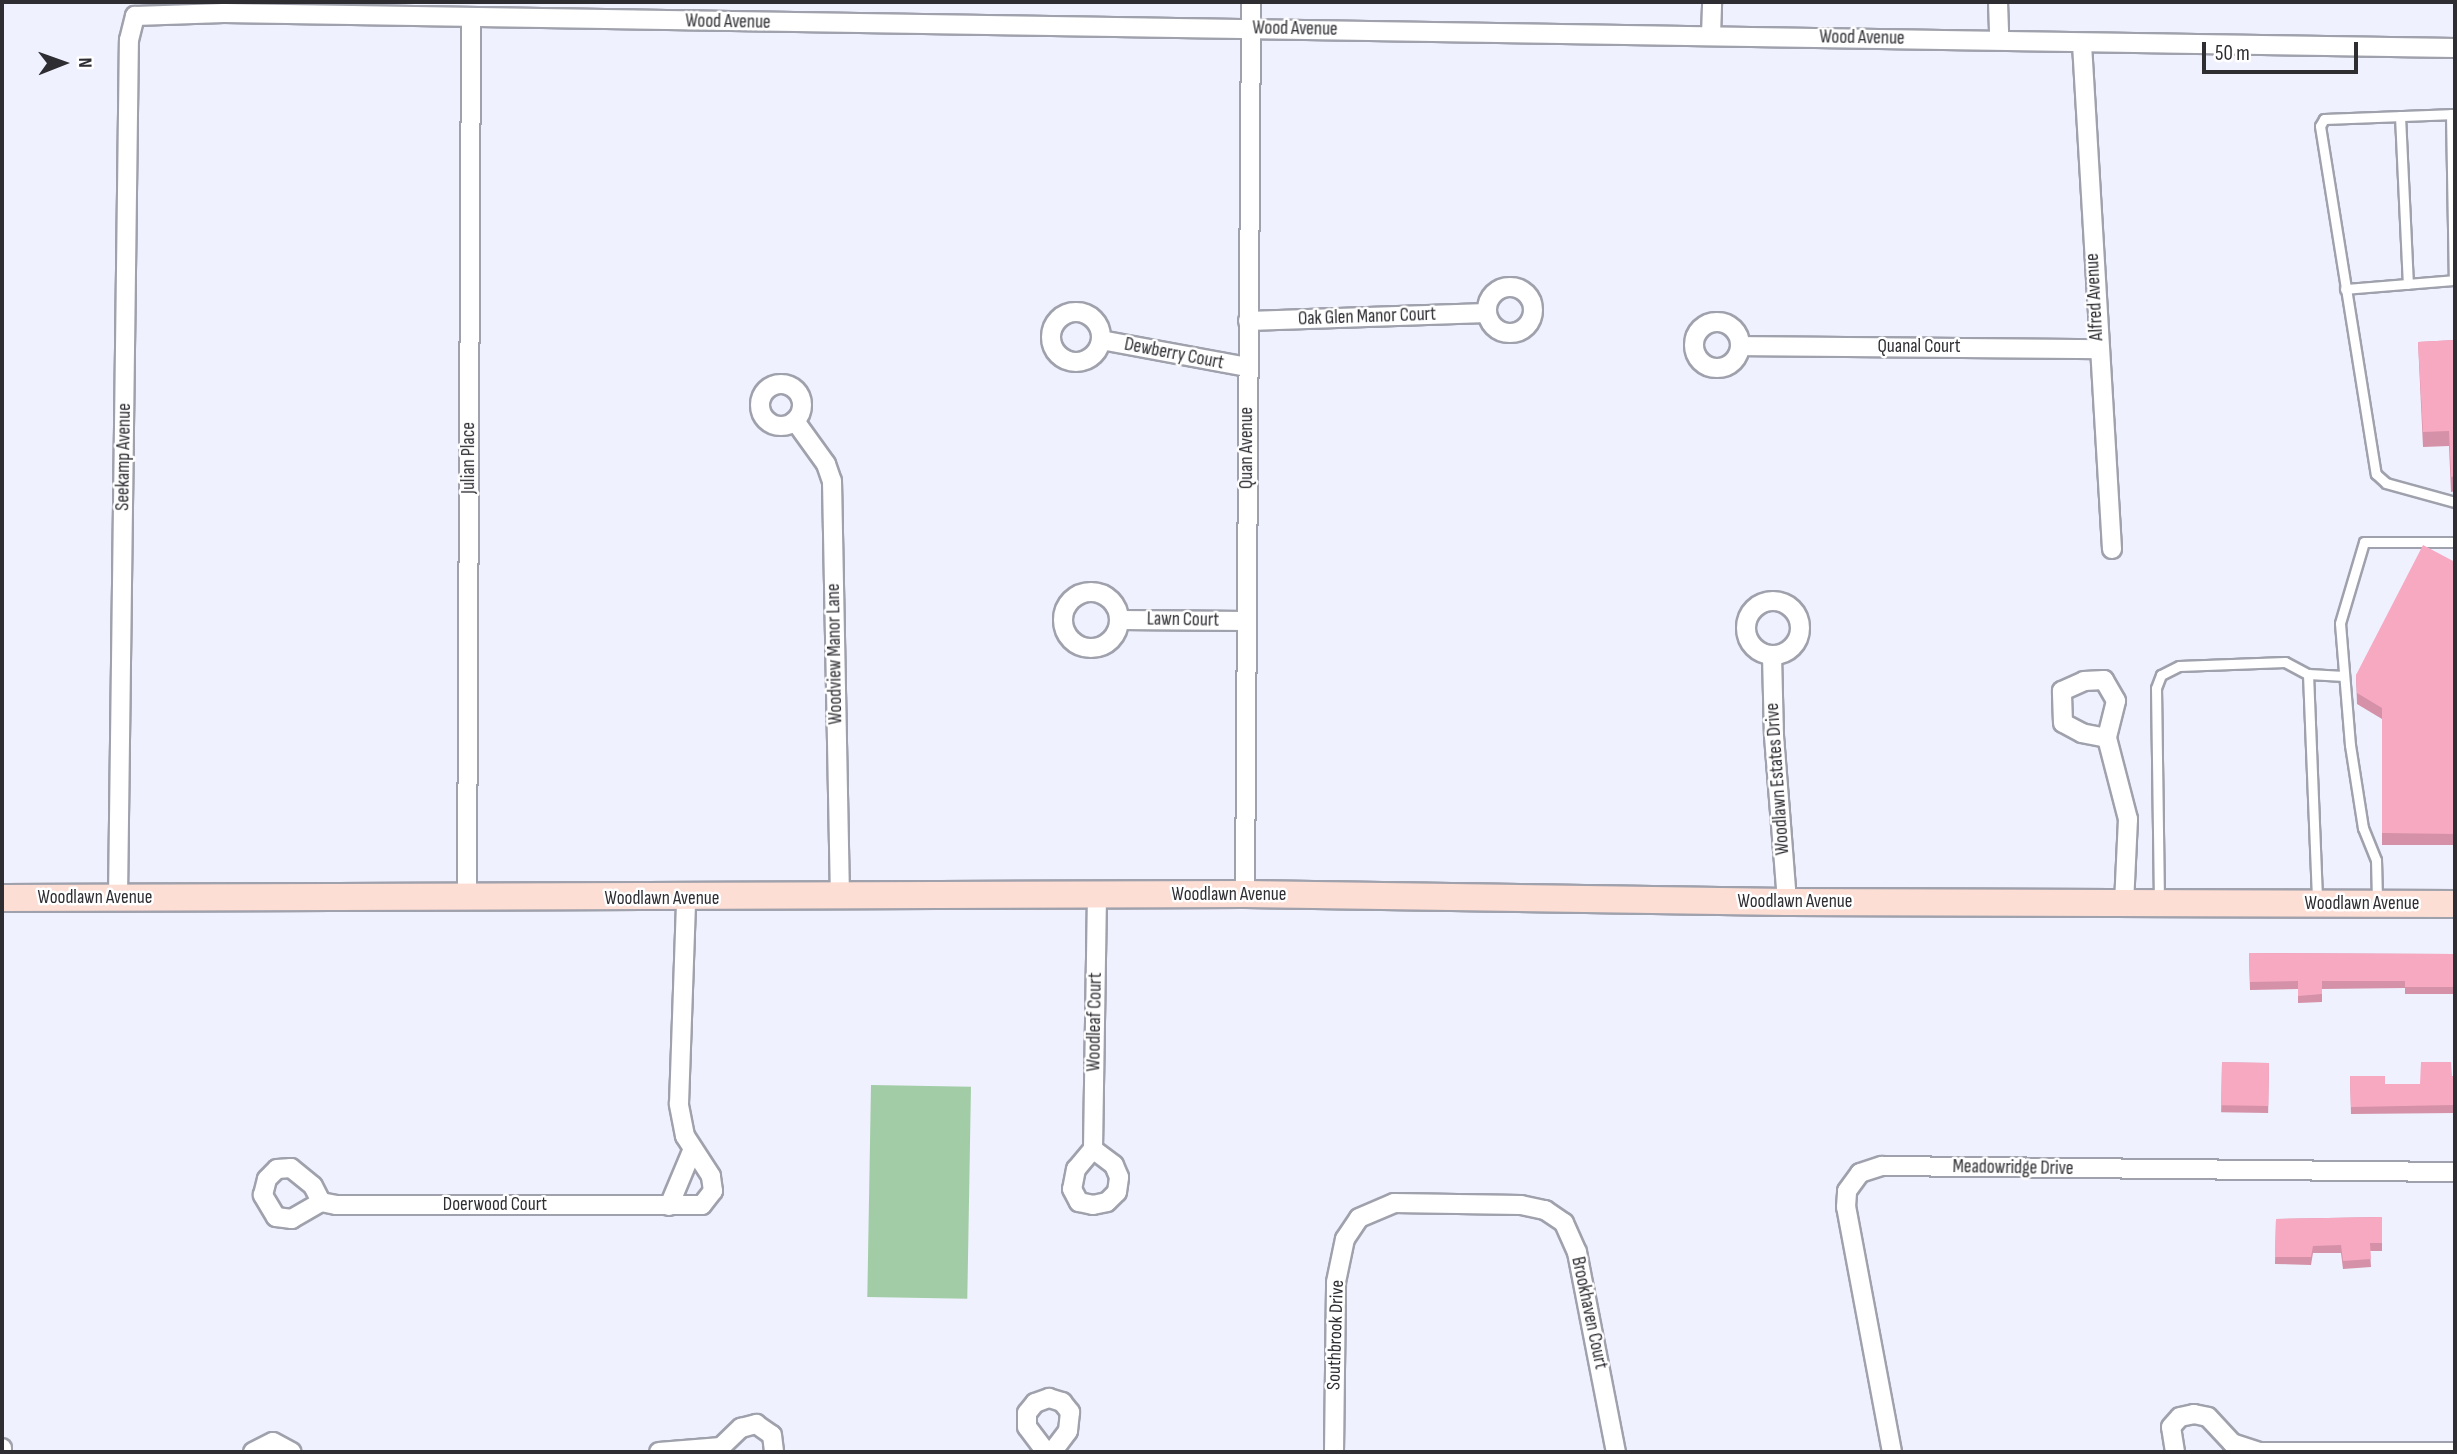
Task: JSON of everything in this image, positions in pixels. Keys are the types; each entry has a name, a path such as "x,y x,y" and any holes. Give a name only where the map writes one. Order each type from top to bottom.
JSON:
{"street":[{"name":"Quan Avenue","path":"1245,894 1251,2"},
{"path":"1711,35 1712,2"},
{"path":"1998,2 2000,40"},
{"name":"Wood Avenue","path":"135,16 224,8 471,19 1711,35 2082,44 2455,48"},
{"name":"Seekamp Avenue","path":"118,898 129,40 135,16"},
{"name":"Julian Place","path":"467,898 471,19"},
{"name":"Alfred Avenue","path":"2082,44 2098,349 2112,548"},
{"name":"Oak Glen Manor Court","path":"1248,321 1487,313"},
{"name":"Dewberry Court","path":"1101,340 1247,367"},
{"name":"Quanal Court","path":"1740,346 2098,349"},
{"name":"Woodview Manor Lane","path":"795,421 826,464 832,481 839,898"},
{"name":"Lawn Court","path":"1120,620 1247,621"},
{"name":"Woodlawn Estates Drive","path":"1772,655 1773,736 1787,902"},
{"path":"2107,738 2129,819 2124,904"},
{"name":"Woodlawn Avenue","path":"2,898 686,899 1245,894 1787,902 2455,904"},
{"name":"Woodleaf Court","path":"1093,1149 1097,895"},
{"name":"Doerwood Court","path":"321,1202 702,1205 713,1191 711,1175 692,1151 679,1104 686,899"},
{"path":"669,1206 692,1151"},
{"name":"Meadowridge Drive","path":"1892,1452 1846,1207 1847,1191 1860,1173 1882,1167 2455,1172"},
{"name":"Southbrook Drive","path":"1334,1452 1336,1282 1345,1239 1359,1219 1394,1203"},
{"name":"Brookhaven Court","path":"1394,1203 1521,1205 1545,1210 1564,1223 1577,1252 1616,1452"},
{"path":"1046,1452 1027,1427 1027,1413 1035,1403 1049,1398 1062,1402 1070,1412 1068,1431 1052,1452"},
{"path":"2175,1452 2171,1427 2180,1417 2194,1414 2208,1417 2232,1443 2261,1452 2455,1452"},
{"path":"659,1452 723,1450 741,1428 756,1424 772,1434 774,1452"},
{"path":"253,1452 273,1442 292,1452"}],"lane":[{"path":"2345,289 2454,280 2453,114 2324,119 2320,126 2345,289 2376,474 2386,483 2455,502"},
{"path":"2400,116 2408,284"},
{"path":"2377,904 2376,860 2363,828 2340,623 2364,542 2455,542"},
{"path":"2159,904 2156,688 2161,675 2179,666 2285,662 2308,674 2344,676"},
{"path":"2308,674 2317,904"}],"green space":[{"path":"871,1085 971,1087 967,1299 867,1297"}],"building":[{"path":"2455,340 2455,476 2451,477 2449,431 2423,432 2418,342"},
{"path":"2423,545 2455,562 2455,834 2382,833 2382,708 2357,693 2356,675"},
{"path":"2249,953 2455,954 2455,987 2405,987 2405,981 2322,981 2322,994 2298,996 2298,981 2250,982"},
{"path":"2222,1062 2269,1063 2268,1106 2221,1105"},
{"path":"2421,1062 2451,1062 2452,1076 2455,1076 2455,1105 2351,1107 2350,1076 2385,1076 2385,1084 2420,1084"},
{"path":"2382,1217 2382,1243 2370,1243 2371,1259 2343,1261 2341,1245 2313,1246 2311,1257 2275,1257 2276,1219"}]}
